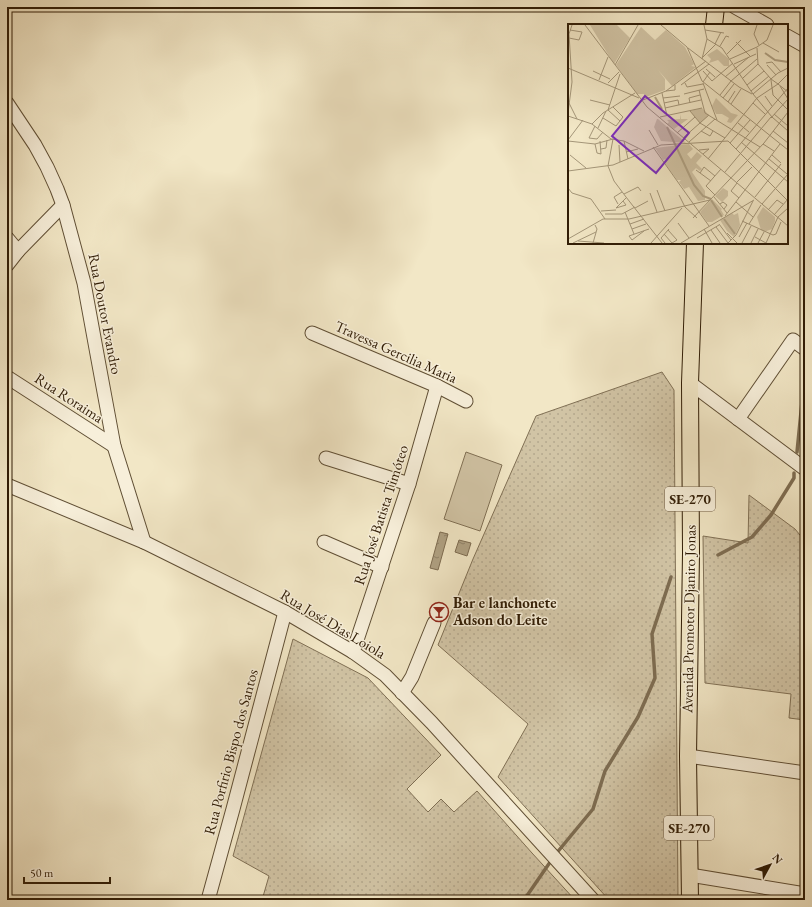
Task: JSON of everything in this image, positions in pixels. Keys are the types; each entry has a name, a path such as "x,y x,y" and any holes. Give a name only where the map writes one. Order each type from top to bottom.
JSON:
{"main road":[{"path":"714,24 716,7"},
{"name":"Avenida Promotor Djaniro Jonas","path":"690,900 688,756 691,553 690,383 695,244"}],"street":[{"path":"735,7 765,24"},
{"path":"788,37 805,46"},
{"name":"Rua Doutor Evandro","path":"7,103 38,150 63,206 84,283 114,446 144,542"},
{"path":"7,265 18,251 63,206"},
{"path":"7,238 18,251"},
{"name":"Travessa Gercilia Maria","path":"312,333 437,386 466,401"},
{"path":"738,419 793,340 805,349"},
{"name":"Rua Roraima","path":"7,377 114,446"},
{"path":"690,383 803,465"},
{"name":"Rua José Batista Timóteo","path":"353,652 409,484 437,386"},
{"path":"326,458 409,484"},
{"name":"Rua José Dias Loiola","path":"7,485 144,542 285,612 353,652 385,675 432,723 593,900"},
{"path":"324,542 382,567"},
{"name":"Rua Porfirio Bispo dos Santos","path":"208,900 285,612"},
{"path":"402,693 412,677 434,623"},
{"path":"688,756 805,773"},
{"path":"690,875 805,894"}],"shaded area":[{"path":"662,372 674,390 678,900 609,900 498,777 528,724 438,645 473,559 536,416"},
{"path":"466,452 502,465 480,531 444,519"},
{"path":"749,495 795,529 805,541 805,720 789,718 791,694 705,683 703,536 748,543"},
{"path":"293,639 368,678 441,755 407,789 428,812 441,799 454,812 477,791 575,900 262,900 269,876 233,856"}],"water":[{"path":"440,532 448,534 438,570 430,568"},
{"path":"459,540 471,543 467,556 455,552"}],"waterway":[{"path":"797,452 802,402 805,391"},
{"path":"718,555 752,537 771,515 794,478 794,473"},
{"path":"524,900 555,855 593,809 605,771 638,717 655,678 652,634 671,577"}],"place":[{"name":"Bar e lanchonete Adson do Leite","path":"439,612"}]}
